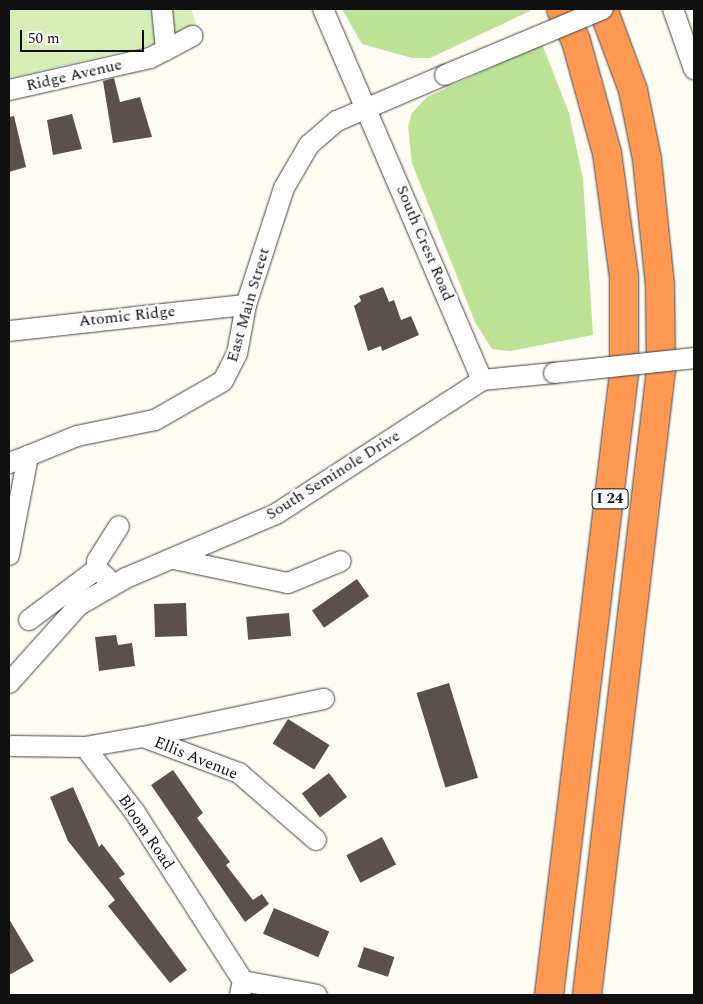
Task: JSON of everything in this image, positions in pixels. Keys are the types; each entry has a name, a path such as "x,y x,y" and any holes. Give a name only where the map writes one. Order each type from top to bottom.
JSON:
{"highway":[{"name":"I 24","path":"549,995 624,373 624,277 607,153 576,41 561,9"},
{"name":"I 24","path":"588,995 661,370 660,285 647,159 632,90 603,9"}],"street":[{"path":"162,9 166,50"},
{"name":"South Crest Road","path":"323,9 368,107 482,380"},
{"path":"368,107 603,9"},
{"path":"673,9 693,61"},
{"name":"Ridge Avenue","path":"9,90 150,58 192,36"},
{"name":"East Main Street","path":"9,463 78,436 155,420 199,398 223,381 237,354 246,305 284,188 309,145 337,121 368,107"},
{"name":"Atomic Ridge","path":"9,331 246,305"},
{"name":"South Seminole Drive","path":"9,683 79,605 114,584 276,514 482,380 694,358"},
{"path":"9,555 28,456"},
{"path":"114,584 97,569 97,561 119,526"},
{"path":"174,559 288,583 341,561"},
{"path":"29,620 97,569"},
{"path":"143,737 324,699"},
{"name":"Ellis Avenue","path":"85,747 143,737 239,773 316,840"},
{"path":"10,745 85,747"},
{"name":"Bloom Road","path":"85,747 134,811 241,988"},
{"path":"241,988 317,995"}],"green space":[{"path":"9,9 191,9 198,29 168,41 9,78"},
{"path":"342,9 529,9 530,11 430,58 412,58 362,44"},
{"path":"542,44 569,113 583,179 593,335 510,351 492,349 475,322 412,163 408,127 412,113 427,97"}],"building":[{"path":"114,78 120,102 140,97 152,137 113,143 103,81"},
{"path":"72,114 82,149 53,155 47,120"},
{"path":"14,116 26,167 9,172 9,117"},
{"path":"383,287 389,302 394,300 401,320 411,316 419,335 382,351 381,346 368,351 354,306 361,301 359,296"},
{"path":"357,579 369,596 324,628 312,611"},
{"path":"186,603 187,636 155,637 154,604"},
{"path":"289,613 291,636 248,640 246,617"},
{"path":"116,635 118,645 132,643 135,666 99,671 95,637"},
{"path":"449,683 478,778 445,788 416,693"},
{"path":"288,719 330,745 314,770 273,744"},
{"path":"173,770 203,813 197,818 230,862 226,865 253,900 262,894 269,904 245,922 151,785"},
{"path":"329,773 347,797 320,817 302,793"},
{"path":"73,787 99,847 102,844 125,874 119,878 187,970 170,983 108,906 115,900 68,841 50,797"},
{"path":"382,837 396,865 360,883 346,855"},
{"path":"274,908 329,931 318,957 263,934"},
{"path":"9,919 34,961 9,975"},
{"path":"364,947 394,957 388,977 358,967"}]}
